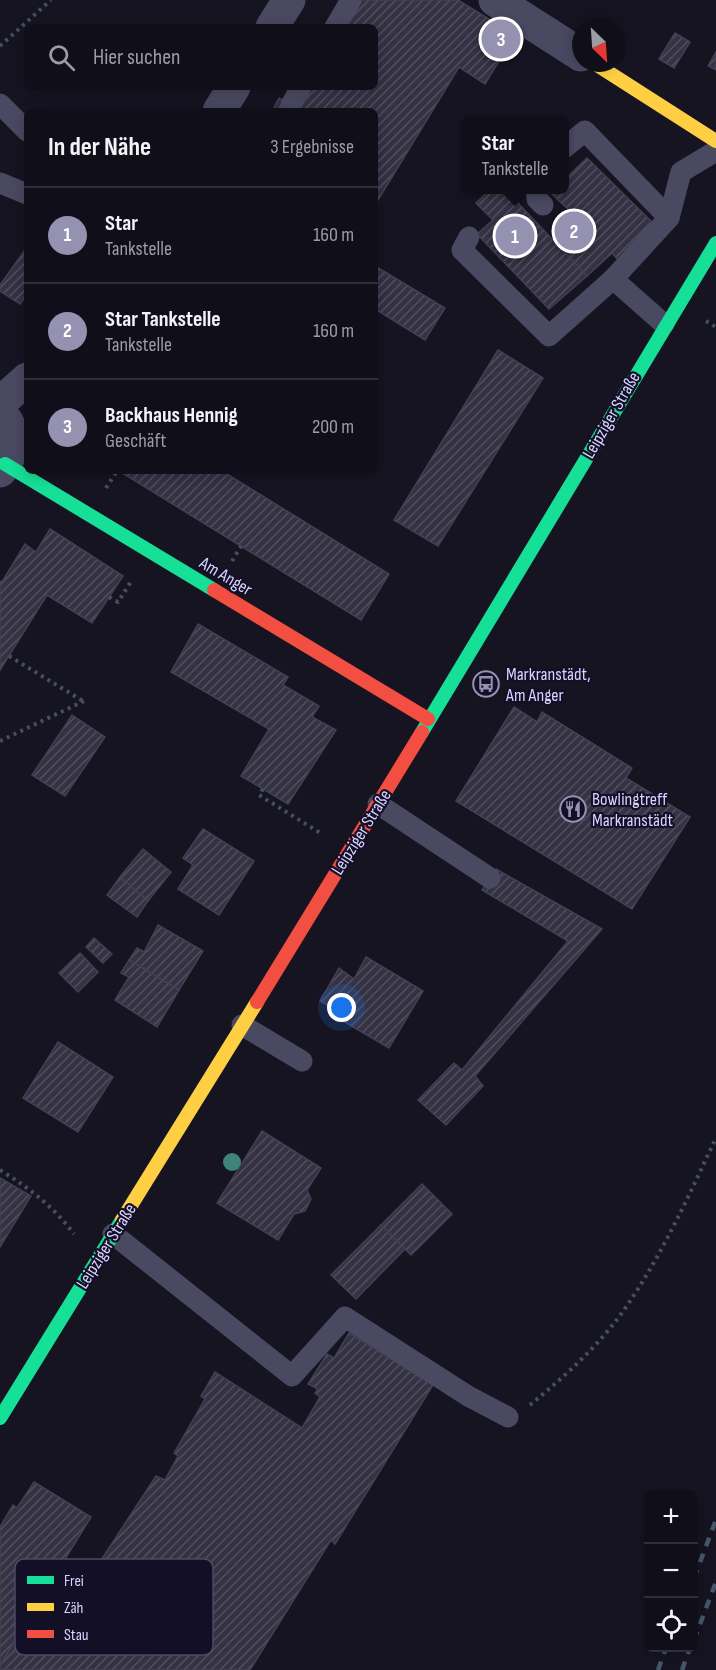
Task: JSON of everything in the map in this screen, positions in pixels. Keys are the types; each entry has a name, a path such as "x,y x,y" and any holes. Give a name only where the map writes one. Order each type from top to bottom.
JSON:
{"main road":[{"path":"608,72 716,141"},
{"name":"Leipziger Straße","path":"0,1418 378,804 521,569 664,324 716,243"},
{"name":"Am Anger","path":"11,453 24,461"},
{"name":"Am Anger","path":"44,474 428,719"}],"street":[{"path":"274,24 289,0"},
{"path":"495,0 572,49"},
{"path":"221,108 232,90"},
{"path":"0,404 24,382"},
{"path":"0,413 10,426 11,453"}],"lane":[{"path":"337,24 351,0"},
{"path":"0,104 24,128"},
{"path":"569,144 585,130 669,218"},
{"path":"469,237 462,250 549,336 613,279 669,218 681,172 716,151"},
{"path":"0,183 24,193"},
{"path":"613,279 664,324"},
{"path":"378,804 490,878"},
{"path":"242,1025 302,1061"},
{"path":"113,1234 292,1376 345,1317 468,1396 508,1417"}],"path":[{"path":"24,24 51,0"},
{"path":"0,46 24,24"},
{"path":"0,741 84,701 9,656"},
{"path":"263,789 259,795 348,850"},
{"path":"508,1417 528,1407 575,1368 626,1308 674,1225 716,1138"},
{"path":"0,1170 33,1191 60,1215 95,1263"}],"building":[{"path":"361,0 458,0 515,35 485,84 459,67 378,200 378,108 274,108 279,98 294,107 305,90 378,90 378,24 346,24"},
{"path":"675,33 690,42 674,68 659,59"},
{"path":"716,52 716,70 708,66"},
{"path":"587,158 663,233 622,265 612,253 587,276 552,239 574,215 552,194 569,194 569,175"},
{"path":"486,194 524,194 516,201 587,276 549,309 477,234 493,220 476,203"},
{"path":"24,251 24,298 20,304 0,291 0,285"},
{"path":"378,268 445,308 425,340 378,311"},
{"path":"498,350 543,378 438,546 394,520"},
{"path":"124,474 227,474 389,574 361,620"},
{"path":"50,529 123,576 92,623 47,595 0,670 0,581 2,582 25,544 36,552"},
{"path":"198,624 288,677 283,685 319,706 312,717 336,730 288,804 241,776 269,729 171,672"},
{"name":"Bowlingtreff Markranstädt","path":"514,707 537,722 542,712 632,768 626,778 690,817 632,909 456,801"},
{"path":"72,715 105,737 65,796 32,775"},
{"path":"203,829 254,861 219,915 178,889 193,865 183,858"},
{"path":"143,849 171,872 148,901 120,877"},
{"path":"496,869 602,929 475,1076 483,1086 446,1125 418,1100 454,1063 462,1070 568,941 482,890"},
{"path":"120,877 148,901 137,917 107,895"},
{"path":"158,925 203,951 179,990 129,960 137,948 144,952"},
{"path":"94,938 112,954 103,963 86,947"},
{"path":"80,953 98,972 78,992 59,973"},
{"path":"366,957 423,991 389,1048 331,1014 335,1009 320,1001 339,968 354,979"},
{"path":"129,960 179,990 157,1027 115,1000 129,977 121,973"},
{"path":"58,1042 113,1077 78,1132 23,1098"},
{"path":"262,1131 321,1168 307,1190 311,1199 305,1211 294,1214 278,1240 217,1203"},
{"path":"0,1178 31,1196 0,1247"},
{"path":"422,1184 452,1214 411,1255 381,1225"},
{"path":"381,1225 405,1249 356,1299 331,1275"},
{"path":"349,1333 433,1385 335,1544 331,1540 250,1670 0,1670 0,1665 15,1640 15,1655 213,1655 213,1559 102,1559 156,1476 165,1480 178,1456 174,1453 205,1399 201,1396 215,1372 302,1428 320,1397 315,1393 318,1389 308,1384 327,1354 334,1358"},
{"path":"34,1482 91,1517 65,1559 15,1559 15,1641 0,1665 0,1527 13,1505 17,1508"}],"railway":[{"path":"698,1567 716,1520"},
{"path":"698,1629 716,1582"},
{"path":"658,1670 665,1652"},
{"path":"682,1670 689,1652"}],"traffic: fast":[{"path":"422,732 716,243"},
{"path":"5,464 214,590"},
{"path":"0,1418 122,1220"}],"traffic: slow":[{"path":"608,72 716,141"},
{"path":"122,1220 257,1002"}],"traffic: jam":[{"path":"214,590 428,719"},
{"path":"257,1002 422,732"}],"place":[{"name":"Backhaus Hennig","path":"501,39"},
{"name":"Star Tankstelle","path":"574,231"},
{"name":"Star","path":"515,236"},
{"name":"Markranstädt, Am Anger","path":"486,684"},
{"name":"Bowlingtreff Markranstädt","path":"573,809"}]}
